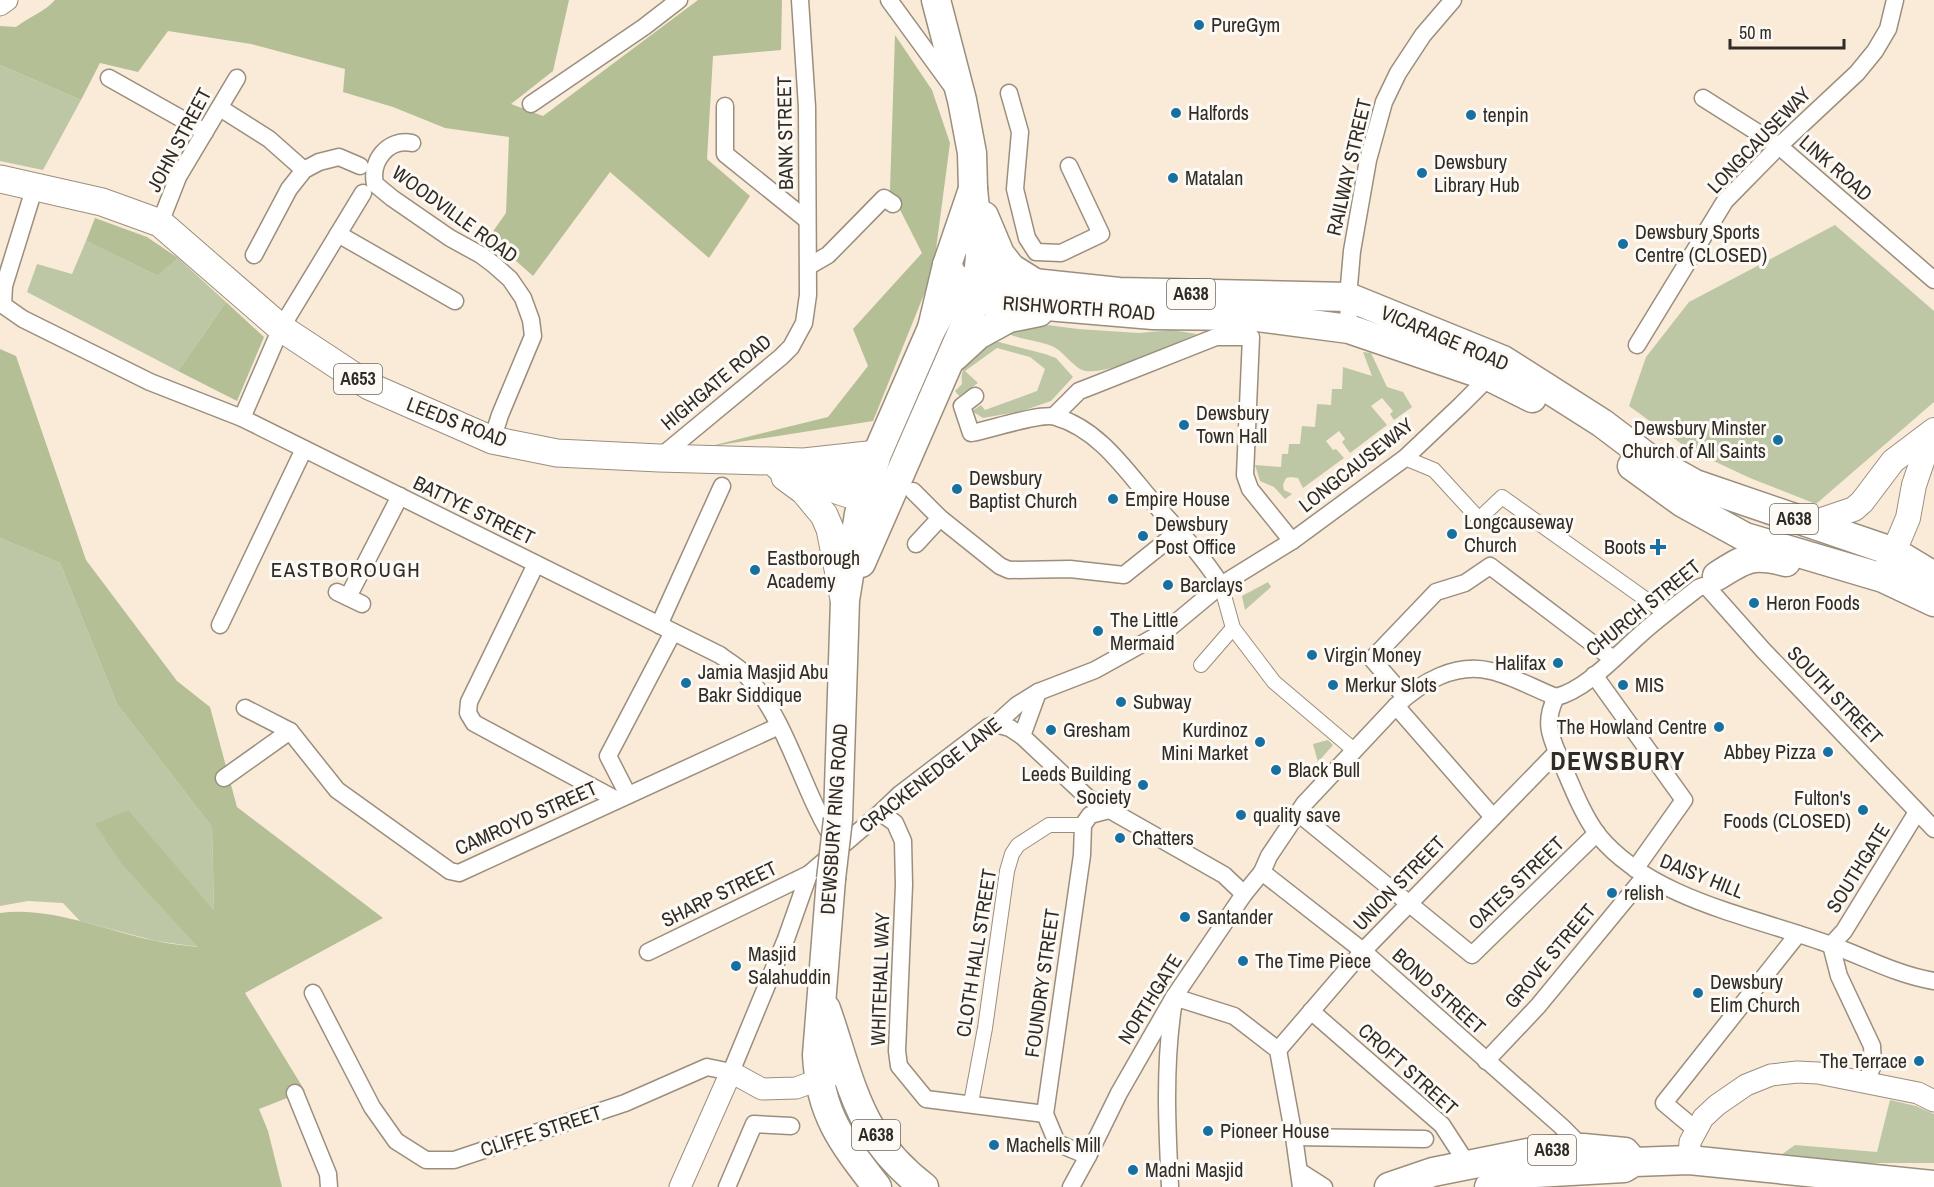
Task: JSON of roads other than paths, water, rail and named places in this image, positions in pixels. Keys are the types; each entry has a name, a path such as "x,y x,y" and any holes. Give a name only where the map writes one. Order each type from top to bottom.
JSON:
{"highway":[{"name":"A638","path":"936,0 962,100 972,153 980,256 962,276"},
{"path":"973,189 1000,254 1011,268 1035,283"},
{"name":"RISHWORTH ROAD","path":"962,276 1119,292 1348,297"},
{"name":"RISHWORTH ROAD","path":"962,276 1064,308 1153,315 1249,316 1349,329"},
{"name":"DEWSBURY RING ROAD","path":"884,491 877,454 932,328 962,276"},
{"name":"DEWSBURY RING ROAD","path":"877,1187 842,1139 827,1110 819,1080 817,1055 823,1002 820,877 838,819 845,600 859,514 884,491 950,360 962,276"},
{"name":"VICARAGE ROAD","path":"1348,297 1602,423 1647,457 1695,484 1894,552"},
{"path":"950,360 978,335 1009,318 1064,308"},
{"name":"VICARAGE ROAD","path":"1349,329 1496,369 1518,389 1569,418 1683,503 1745,537 1883,578"},
{"path":"1695,484 1739,524 1745,537"},
{"name":"A638","path":"1894,552 1934,576"},
{"path":"1712,582 1737,563 1757,557 1767,557 1820,572 1840,566"},
{"name":"A638","path":"1883,578 1934,602"},
{"name":"DEWSBURY RING ROAD","path":"823,1002 849,1082 871,1129 901,1169 924,1187"},
{"name":"A638","path":"1389,1187 1433,1172 1538,1151 1583,1148 1625,1152 1634,1162"},
{"name":"A638","path":"1489,1187 1536,1173 1624,1168 1634,1162 1689,1160 1934,1185"}],"main road":[{"name":"LEEDS ROAD","path":"0,180 102,202 160,224 281,328 369,386 492,440 557,453 659,458 804,462 877,454"},
{"path":"1810,525 1854,509 1893,461 1934,430"},
{"path":"1883,578 1908,518 1917,475 1934,439"},
{"name":"LEEDS ROAD","path":"762,460 842,492 884,491"},
{"path":"762,460 804,491 825,515 845,600"},
{"name":"LEEDS ROAD","path":"804,462 884,491"}],"street":[{"path":"0,5 7,0"},
{"path":"531,104 680,0"},
{"name":"BANK STREET","path":"800,0 807,106 809,266"},
{"path":"889,0 962,100"},
{"name":"RAILWAY STREET","path":"1349,329 1348,297 1352,251 1368,160 1384,102 1398,73 1423,35 1453,0"},
{"name":"LONGCAUSEWAY","path":"1637,345 1725,201 1779,146 1857,73 1875,51 1888,29 1895,0"},
{"path":"109,78 205,132"},
{"name":"JOHN STREET","path":"160,224 178,177 237,78"},
{"path":"1009,93 1020,132 1015,189 1027,238 1036,252 1061,253 1101,234 1069,166"},
{"name":"LINK ROAD","path":"1703,98 1779,146 1934,280"},
{"path":"725,106 725,154 807,220"},
{"path":"220,108 271,140 304,170"},
{"name":"WOODVILLE ROAD","path":"412,143 403,141 382,153 374,169 375,184 450,238 481,255 502,272 518,289 531,320 533,336 492,440"},
{"path":"254,255 289,189 304,170 319,162 339,157 360,166"},
{"name":"BATTYE STREET","path":"35,186 4,286 3,305 23,319 150,382 242,418 720,655 744,673 762,696 779,726 823,823 839,848"},
{"path":"242,418 281,328 363,194"},
{"path":"809,266 828,255 884,198 893,204"},
{"path":"338,234 455,301"},
{"name":"HIGHGATE ROAD","path":"659,458 769,368 791,347 804,323 807,311 809,266"},
{"path":"1054,416 1079,391 1216,337 1251,337 1245,475 1250,489 1292,541"},
{"name":"LONGCAUSEWAY","path":"1221,585 1292,541 1405,458 1496,369"},
{"path":"975,396 962,406 971,433 1034,418 1054,416 1085,431 1110,452 1179,531 1221,585 1233,628 1274,682 1354,750"},
{"path":"220,625 304,449"},
{"path":"1405,458 1434,470 1479,519 1502,497 1665,613"},
{"path":"622,798 608,756 666,628 722,486"},
{"path":"884,491 940,518 1000,566 1009,570 1070,569 1124,575 1179,531"},
{"path":"349,598 400,496"},
{"path":"916,544 940,518"},
{"name":"CHURCH STREET","path":"1556,697 1566,695 1594,675 1665,613 1698,588 1712,582 1745,537"},
{"path":"536,564 469,702 468,713 474,723 622,798"},
{"path":"1493,817 1400,701 1372,659 1436,592 1465,583 1490,566 1612,659"},
{"name":"SOUTH STREET","path":"1712,582 1763,650 1934,830"},
{"name":"CRACKENEDGE LANE","path":"680,1187 786,939 820,877 839,848 900,794 942,761 996,724 1017,705 1038,692 1095,670 1167,630 1221,585"},
{"path":"1201,664 1233,628"},
{"name":"NORTHGATE","path":"1071,1187 1119,1093 1174,997 1244,894 1262,872 1269,856 1304,804 1400,701 1439,675 1469,669 1491,671 1556,697"},
{"name":"GROVE STREET","path":"1486,1061 1538,1006 1640,872 1684,800 1594,675"},
{"name":"CRACKENEDGE LANE","path":"1022,736 1038,692"},
{"name":"DAISY HILL","path":"1556,697 1547,720 1550,736 1575,794 1597,833 1613,851 1640,872 1692,897 1831,945 1890,970 1934,981"},
{"name":"CAMROYD STREET","path":"256,708 290,731 337,790 454,872 464,872 779,726"},
{"path":"996,724 1010,728 1022,736 1079,791 1224,874 1244,894"},
{"path":"224,778 290,731"},
{"name":"UNION STREET","path":"1278,1050 1363,951 1557,752"},
{"path":"1083,825 1090,815 1109,810"},
{"name":"SOUTHGATE","path":"1831,945 1844,931 1917,812"},
{"name":"WHITEHALL WAY","path":"881,813 895,823 903,842 904,885 897,1051 899,1066 926,1099 1045,1114"},
{"path":"1298,813 1409,904"},
{"name":"CLOTH HALL STREET","path":"971,1103 985,1028 1005,880 1012,854 1018,845 1049,825 1083,825"},
{"name":"FOUNDRY STREET","path":"1045,1114 1082,855 1083,825"},
{"name":"OATES STREET","path":"1409,904 1472,955 1597,833"},
{"name":"BOND STREET","path":"1262,872 1363,951 1583,1148"},
{"name":"SHARP STREET","path":"648,952 820,877"},
{"path":"1695,1130 1664,1103 1798,934"},
{"path":"1831,945 1839,976 1885,1078 1917,1095"},
{"name":"CLIFFE STREET","path":"313,993 372,1107 396,1141 426,1160 454,1160 604,1111 707,1067 731,1072 762,1089 796,1088 846,1070"},
{"path":"1170,1187 1167,1093 1169,1031 1174,997 1234,1016 1278,1050 1300,1179 1324,1187"},
{"name":"CROFT STREET","path":"1311,1011 1442,1125 1468,1165"},
{"path":"1866,1082 1873,1065 1872,1046"},
{"path":"1689,1160 1690,1142 1695,1130 1717,1105 1746,1085 1771,1075 1797,1072 1818,1073 1917,1095"},
{"path":"295,1093 328,1174 329,1187"},
{"path":"1045,1114 1057,1143 1088,1156"},
{"path":"727,1187 754,1124 791,1126"},
{"path":"1294,1137 1425,1139"}],"place":[{"name":"PureGym","path":"1199,25"},
{"name":"Halfords","path":"1176,113"},
{"name":"tenpin","path":"1471,115"},
{"name":"Dewsbury Library Hub","path":"1422,173"},
{"name":"Matalan","path":"1173,178"},
{"name":"Dewsbury Sports Centre (CLOSED)","path":"1623,244"},
{"name":"Dewsbury Town Hall","path":"1184,425"},
{"name":"Dewsbury Minster Church of All Saints","path":"1778,440"},
{"name":"Dewsbury Baptist Church","path":"957,489"},
{"name":"Empire House","path":"1113,499"},
{"name":"Longcauseway Church","path":"1452,534"},
{"name":"Dewsbury Post Office","path":"1143,536"},
{"name":"Boots","path":"1658,547"},
{"name":"Eastborough Academy","path":"755,570"},
{"name":"Barclays","path":"1168,585"},
{"name":"Heron Foods","path":"1754,603"},
{"name":"The Little Mermaid","path":"1098,631"},
{"name":"Virgin Money","path":"1312,655"},
{"name":"Halifax","path":"1558,663"},
{"name":"Jamia Masjid Abu Bakr Siddique","path":"686,683"},
{"name":"Merkur Slots","path":"1333,685"},
{"name":"MIS","path":"1623,685"},
{"name":"Subway","path":"1121,702"},
{"name":"The Howland Centre","path":"1719,727"},
{"name":"Gresham","path":"1051,730"},
{"name":"Kurdinoz Mini Market","path":"1260,742"},
{"name":"Abbey Pizza","path":"1828,752"},
{"name":"Black Bull","path":"1276,770"},
{"name":"Leeds Building Society","path":"1143,785"},
{"name":"Fulton's Foods (CLOSED)","path":"1863,810"},
{"name":"quality save","path":"1241,815"},
{"name":"Chatters","path":"1120,838"},
{"name":"relish","path":"1612,893"},
{"name":"Santander","path":"1185,917"},
{"name":"The Time Piece","path":"1243,961"},
{"name":"Masjid Salahuddin","path":"736,966"},
{"name":"Dewsbury Elim Church","path":"1698,993"},
{"name":"The Terrace","path":"1919,1061"},
{"name":"Pioneer House","path":"1208,1131"},
{"name":"Machells Mill","path":"994,1145"},
{"name":"Madni Masjid","path":"1133,1170"}],"district":[{"name":"EASTBOROUGH","path":"346,570"},
{"name":"DEWSBURY","path":"1618,761"}]}
